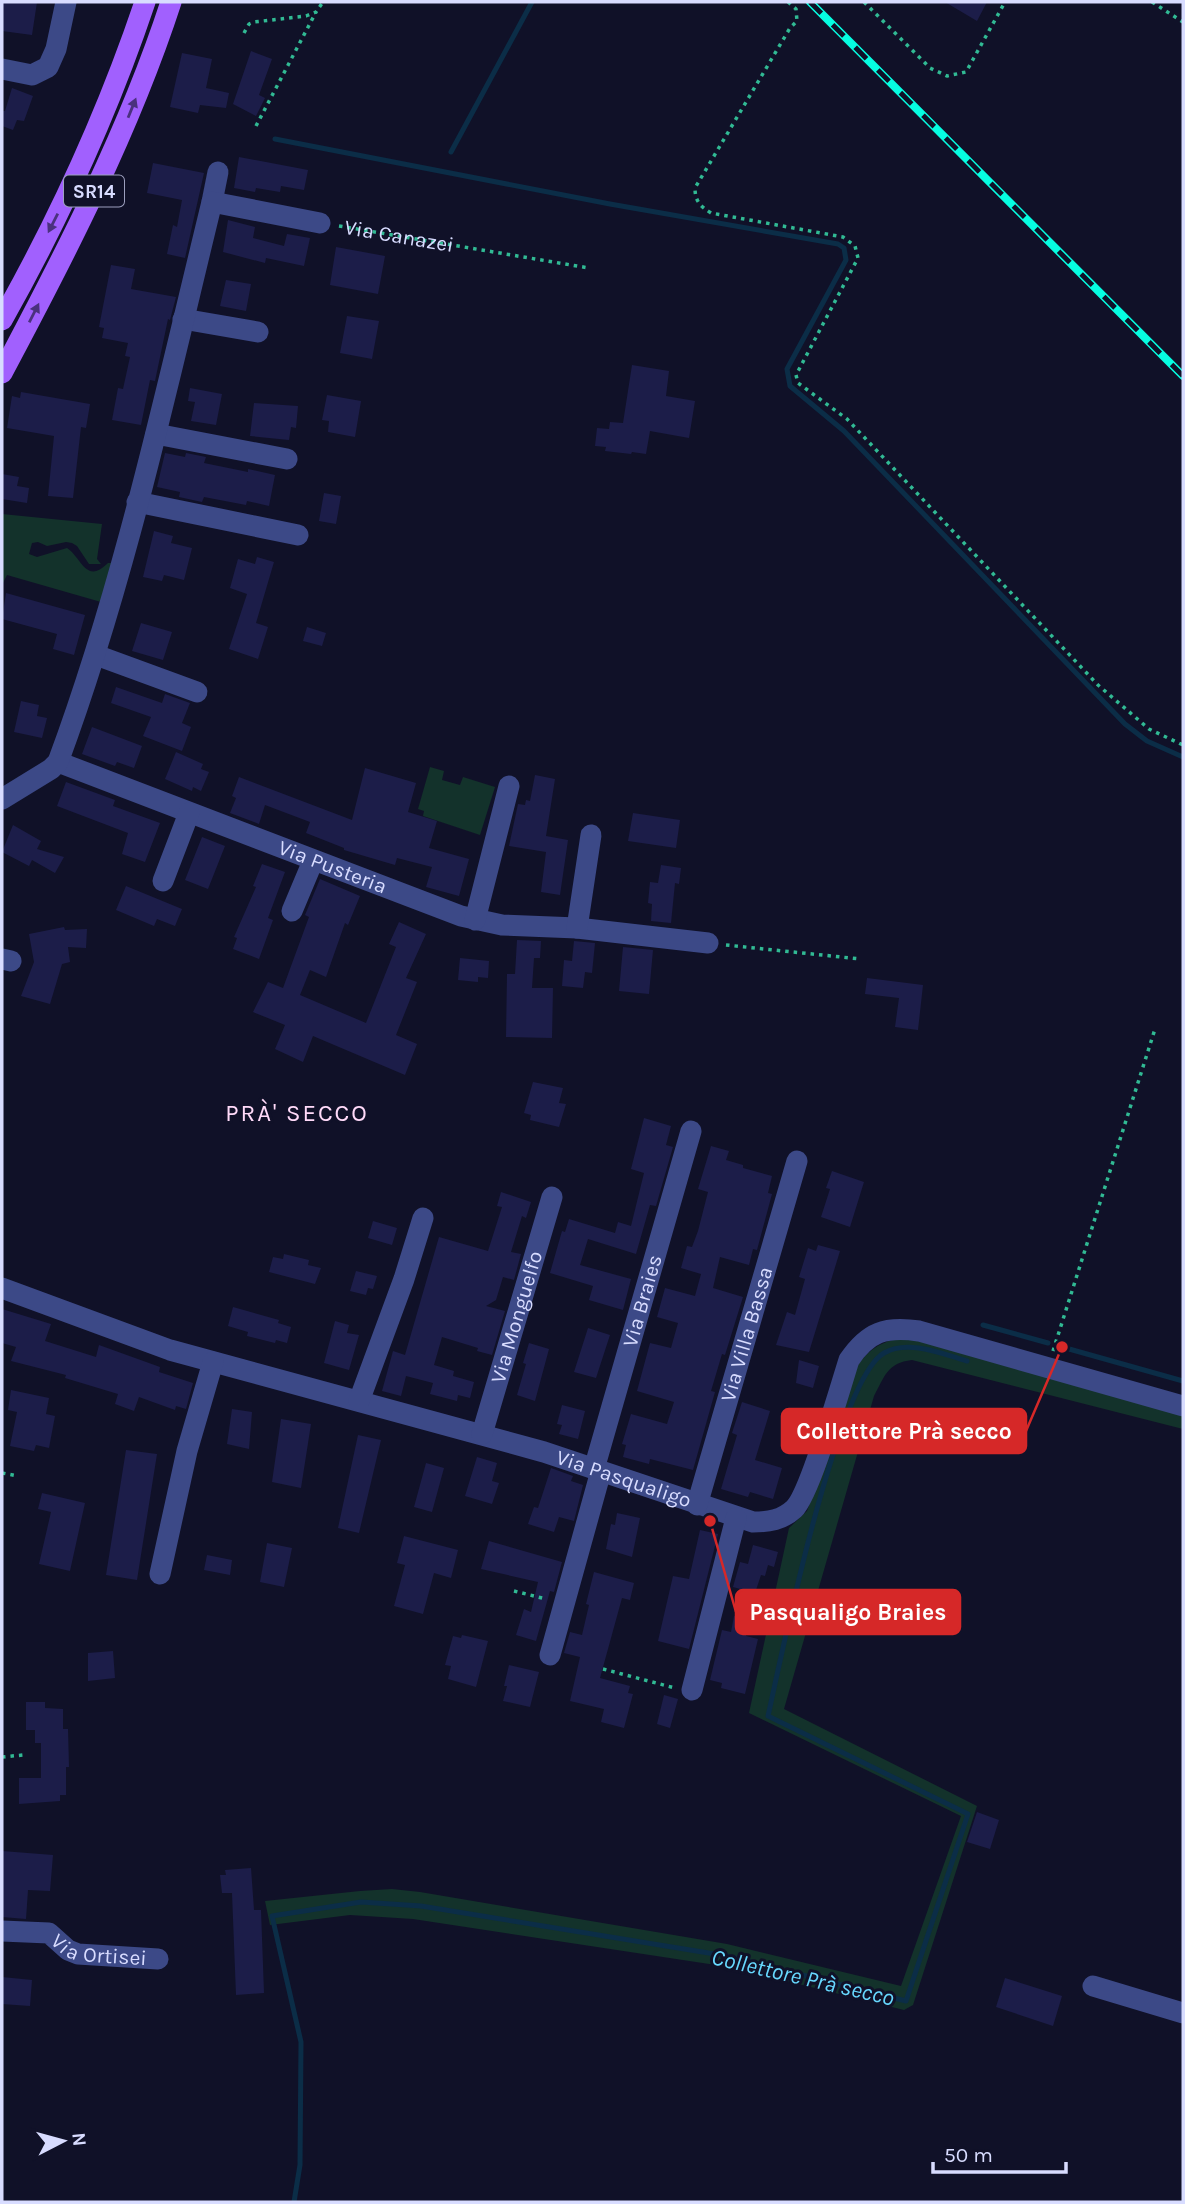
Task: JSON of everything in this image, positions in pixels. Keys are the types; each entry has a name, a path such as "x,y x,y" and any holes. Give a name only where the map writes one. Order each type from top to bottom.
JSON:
{"main road":[{"name":"SR14","path":"2,320 57,215 95,131 145,2"},
{"name":"SR14","path":"2,373 78,226 124,129 171,2"}],"street":[{"path":"2,69 32,75 48,67 56,49 66,2"},
{"path":"2,799 58,762 96,655 156,434 218,172"},
{"name":"Via Canazei","path":"212,202 320,223"},
{"path":"183,319 258,332"},
{"path":"156,434 286,458"},
{"path":"137,502 298,535"},
{"path":"96,655 197,692"},
{"name":"Via Pusteria","path":"58,762 445,912 502,925 577,928 708,943"},
{"path":"475,920 509,786"},
{"path":"163,881 190,813"},
{"path":"577,928 591,835"},
{"path":"292,911 313,861"},
{"name":"Via Braies","path":"551,1655 598,1470 691,1131"},
{"name":"Via Villa Bassa","path":"697,1505 797,1161"},
{"name":"Via Monguelfo","path":"482,1434 552,1197"},
{"path":"359,1401 404,1279 423,1218"},
{"name":"Via Pasqualigo","path":"2,1288 170,1349 482,1434 753,1522 770,1522 796,1508 810,1478 849,1360 859,1345 871,1336 887,1330 919,1331 1183,1406"},
{"path":"160,1574 187,1451 213,1362"},
{"path":"692,1690 736,1518"},
{"name":"Via Ortisei","path":"2,1931 49,1933 68,1950 78,1954 158,1959"},
{"path":"1093,1986 1183,2013"}],"path":[{"path":"256,127 323,2"},
{"path":"788,2 796,9 797,21 790,28 695,188 695,198 701,207 711,213 843,237 855,246 858,258 796,375 798,383 847,419 1098,685 1149,729 1183,745"},
{"path":"864,2 930,68 947,76 966,72 1005,2"},
{"path":"1152,2 1183,22"},
{"path":"244,33 249,24 254,22 306,16 316,12"},
{"name":"Via Canazei","path":"320,223 589,268"},
{"path":"708,943 860,959"},
{"path":"1047,1367 1155,1029"},
{"path":"2,1473 18,1476"},
{"path":"514,1591 565,1604"},
{"path":"603,1669 690,1693 692,1690"},
{"path":"2,1757 23,1755"}],"green space":[{"path":"2,514 102,524 97,559 101,564 89,564 77,546 66,542 47,546 38,542 32,543 29,554 37,557 67,548 89,571 112,563 101,602 7,575 2,585"},
{"path":"430,767 444,771 442,780 460,785 463,777 495,787 480,835 423,816 424,811 418,809"},
{"path":"902,1338 1183,1414 1183,1429 912,1360 892,1367 874,1396 784,1709 977,1806 913,2005 904,2010 729,1967 413,1919 350,1915 270,1925 265,1901 392,1889 727,1944 901,1986 961,1816 749,1713 789,1528 807,1511 858,1365 877,1346"}],"building":[{"path":"2,2 37,2 32,35 2,31"},
{"path":"945,2 987,2 977,21"},
{"path":"251,51 272,59 259,95 265,98 256,116 233,104"},
{"path":"182,53 212,59 206,88 229,93 226,108 200,105 198,113 170,107"},
{"path":"12,88 33,96 24,121 17,120 13,130 2,126 2,111 5,111"},
{"path":"239,157 308,170 304,190 281,186 280,192 256,188 255,192 234,188"},
{"path":"153,163 204,173 185,258 167,254 173,225 177,227 182,200 147,193"},
{"path":"228,220 255,227 253,238 284,246 287,234 310,238 304,266 266,258 265,263 223,252"},
{"path":"336,247 385,256 378,294 330,285"},
{"path":"111,265 135,269 131,289 176,297 170,320 168,319 155,381 150,380 141,425 112,420 118,388 123,389 130,357 125,356 128,343 102,338 104,328 99,327"},
{"path":"226,280 251,284 246,311 220,306"},
{"path":"347,316 379,321 372,359 340,353"},
{"path":"632,365 669,371 666,396 695,401 689,438 650,431 646,454 605,451 606,447 595,446 597,428 609,429 610,422 623,423"},
{"path":"190,388 222,394 216,425 191,421 195,402 188,401"},
{"path":"21,392 90,404 86,428 81,427 73,498 48,496 54,436 7,428 12,396 20,398"},
{"path":"327,395 361,401 355,437 328,432 329,421 322,420"},
{"path":"254,403 298,406 296,428 291,427 289,440 250,436"},
{"path":"165,453 206,457 204,463 275,475 269,506 247,501 246,505 204,497 202,502 179,497 180,492 157,487"},
{"path":"2,474 19,477 17,486 29,488 27,503 2,499"},
{"path":"324,493 341,496 336,524 319,521"},
{"path":"154,531 173,536 171,543 192,548 184,580 164,575 162,581 143,577"},
{"path":"257,557 274,562 256,623 268,627 258,659 229,649 247,594 230,588 238,559 255,564"},
{"path":"6,593 85,615 74,655 53,649 57,634 2,619"},
{"path":"141,623 172,632 163,660 132,651"},
{"path":"307,627 326,633 322,646 303,641"},
{"path":"116,687 162,703 165,694 190,703 182,723 191,727 182,751 143,736 151,717 111,703"},
{"path":"21,701 39,705 37,716 47,718 42,738 14,732"},
{"path":"92,727 142,746 134,768 117,762 115,766 82,754"},
{"path":"176,752 203,764 201,769 209,772 201,791 193,787 192,791 165,779"},
{"path":"365,768 416,783 408,812 437,821 429,848 469,859 459,896 426,887 432,867 397,858 395,865 344,850 306,833 310,822 265,805 259,824 230,813 236,798 232,796 239,777 352,820"},
{"path":"535,775 555,779 546,836 568,840 560,895 541,892 546,852 509,846 518,804 525,805 526,800 530,801"},
{"path":"66,782 115,800 113,806 160,823 145,862 122,854 128,833 57,806"},
{"path":"633,813 680,820 676,848 628,841"},
{"path":"13,825 41,841 37,849 64,857 55,873 32,860 29,866 2,852"},
{"path":"202,837 225,846 208,889 185,880"},
{"path":"262,864 285,872 268,918 273,920 259,959 233,949 237,938 234,937 256,887 253,886"},
{"path":"661,865 681,868 679,884 675,883 671,923 651,921 652,904 648,903 650,882 658,883"},
{"path":"320,879 360,896 348,925 345,923 326,977 310,970 300,995 366,1023 396,947 389,944 399,922 426,934 406,978 417,982 396,1035 417,1044 405,1075 313,1036 303,1062 275,1049 285,1025 253,1012 268,982 283,988 309,917 305,915"},
{"path":"126,886 182,909 175,926 157,919 154,926 116,910"},
{"path":"64,927 65,930 87,929 86,948 68,947 70,962 62,964 50,1004 21,996 34,962 29,934"},
{"path":"517,940 541,941 540,958 534,958 532,988 553,988 552,1038 506,1037 507,974 515,974"},
{"path":"574,941 595,943 592,973 585,972 583,988 562,986 564,960 572,961"},
{"path":"623,947 653,950 649,994 619,991"},
{"path":"460,958 489,961 488,978 478,977 478,982 458,980"},
{"path":"867,978 923,985 918,1030 895,1027 899,998 865,994"},
{"path":"533,1082 563,1088 559,1103 566,1104 559,1127 530,1120 531,1115 524,1113"},
{"path":"644,1118 671,1126 666,1145 673,1147 656,1206 650,1205 636,1254 588,1239 580,1265 631,1279 623,1310 589,1300 593,1286 550,1273 562,1231 565,1232 569,1219 615,1233 618,1222 631,1226 644,1173 631,1169"},
{"path":"711,1146 729,1151 726,1160 772,1176 768,1193 772,1194 757,1250 753,1249 749,1265 720,1257 713,1288 743,1297 711,1391 715,1392 693,1470 650,1459 649,1464 623,1457 626,1445 622,1444 631,1414 667,1424 674,1402 637,1391 650,1343 671,1348 678,1323 657,1317 665,1288 695,1296 701,1274 681,1268 687,1246 692,1247 698,1231 708,1192 698,1189"},
{"path":"832,1171 864,1182 850,1227 821,1217 830,1189 826,1188"},
{"path":"501,1192 531,1202 526,1218 522,1216 511,1252 521,1254 514,1280 503,1277 496,1300 486,1306 505,1311 492,1355 442,1337 434,1365 454,1371 453,1376 474,1382 470,1398 458,1395 457,1401 430,1394 433,1383 406,1376 401,1396 382,1391 393,1351 405,1355 439,1237 488,1251 502,1207 497,1206"},
{"path":"373,1221 397,1228 392,1245 368,1238"},
{"path":"818,1245 840,1251 809,1352 776,1345 787,1312 795,1315 805,1279 799,1277 808,1248 816,1251"},
{"path":"284,1254 309,1260 308,1265 321,1268 315,1284 269,1272 273,1257 283,1259"},
{"path":"356,1271 377,1276 373,1289 368,1288 366,1295 350,1291"},
{"path":"233,1307 279,1320 278,1323 291,1327 287,1343 247,1336 248,1332 228,1326"},
{"path":"2,1309 51,1324 45,1341 96,1357 99,1345 160,1367 159,1372 193,1383 186,1409 176,1406 175,1410 139,1397 134,1411 115,1404 118,1394 65,1378 66,1375 11,1361 16,1347 2,1343"},
{"path":"335,1321 349,1325 347,1333 359,1335 349,1370 324,1363"},
{"path":"588,1328 610,1335 596,1378 574,1372"},
{"path":"529,1343 549,1349 535,1401 517,1395"},
{"path":"799,1360 819,1366 813,1388 796,1383"},
{"path":"11,1390 49,1398 46,1414 55,1416 49,1448 36,1445 34,1451 10,1446 17,1412 8,1410"},
{"path":"742,1402 770,1411 755,1460 782,1468 773,1499 750,1492 748,1497 721,1489 737,1435 732,1433"},
{"path":"562,1405 585,1411 578,1439 559,1434 562,1425 557,1424"},
{"path":"232,1409 252,1412 249,1449 227,1444"},
{"path":"281,1419 311,1424 301,1488 272,1482"},
{"path":"358,1435 381,1440 359,1533 338,1528"},
{"path":"126,1450 157,1454 137,1580 106,1575"},
{"path":"477,1457 497,1463 492,1481 499,1483 492,1504 465,1496"},
{"path":"426,1463 444,1468 432,1512 414,1507"},
{"path":"551,1468 573,1476 571,1481 583,1485 574,1521 559,1517 554,1532 528,1524 534,1507 538,1508"},
{"path":"42,1493 85,1503 70,1571 39,1564 51,1512 38,1509"},
{"path":"617,1513 640,1518 632,1557 606,1549 611,1524 615,1525"},
{"path":"700,1530 718,1534 689,1649 658,1641 673,1576 689,1579"},
{"path":"404,1536 458,1550 451,1578 434,1573 423,1614 394,1606 405,1565 397,1563"},
{"path":"489,1541 562,1562 554,1592 550,1591 536,1641 516,1635 524,1609 531,1612 538,1582 481,1569"},
{"path":"267,1543 292,1548 284,1587 260,1582"},
{"path":"753,1545 778,1552 774,1567 768,1565 765,1576 761,1575 755,1593 733,1587 740,1562 748,1564"},
{"path":"207,1555 232,1560 230,1575 204,1570"},
{"path":"594,1572 634,1583 630,1600 622,1598 600,1678 630,1686 628,1693 633,1694 624,1728 601,1722 604,1709 570,1701 580,1657 564,1653 570,1632 582,1635"},
{"path":"734,1616 750,1620 746,1636 758,1639 745,1694 721,1688 722,1683 710,1680 722,1630 731,1632"},
{"path":"462,1635 488,1641 476,1687 448,1679 451,1666 445,1665 453,1636 461,1638"},
{"path":"113,1651 115,1678 88,1681 88,1653"},
{"path":"509,1665 539,1672 530,1707 503,1701"},
{"path":"664,1695 678,1699 670,1728 657,1724"},
{"path":"26,1702 45,1702 45,1708 63,1709 63,1729 68,1729 69,1767 66,1767 66,1795 60,1795 60,1801 19,1804 19,1778 41,1778 41,1743 35,1743 35,1730 26,1730"},
{"path":"977,1812 999,1820 990,1849 967,1842"},
{"path":"2,1851 53,1855 50,1891 28,1890 26,1919 2,1917"},
{"path":"251,1868 254,1910 261,1910 264,1993 236,1995 232,1893 222,1893 220,1875 226,1875 225,1870"},
{"path":"2,1977 32,1980 30,2006 2,2004"},
{"path":"1005,1978 1062,1996 1053,2026 996,2007"}],"waterway":[{"path":"451,152 532,2"},
{"path":"275,139 610,204 838,244 844,248 846,260 787,369 790,386 844,431 1125,724 1147,741 1183,757"},
{"name":"Collettore Prà secco","path":"983,1325 1048,1343"},
{"name":"Collettore Prà secco","path":"294,2202 300,2165 301,2042 272,1916 361,1902 421,1906 727,1956 906,2001 968,1814 768,1716 798,1581 830,1463 848,1412 866,1374 884,1353 904,1347 926,1349 967,1361"},
{"name":"Collettore Prà secco","path":"1062,1347 1183,1381"}],"railway":[{"path":"810,2 1183,376"}],"place":[{"name":"Collettore Prà secco","path":"1062,1347"},
{"name":"Pasqualigo Braies","path":"710,1521"}],"district":[{"name":"PRÀ' SECCO","path":"297,1113"}]}
